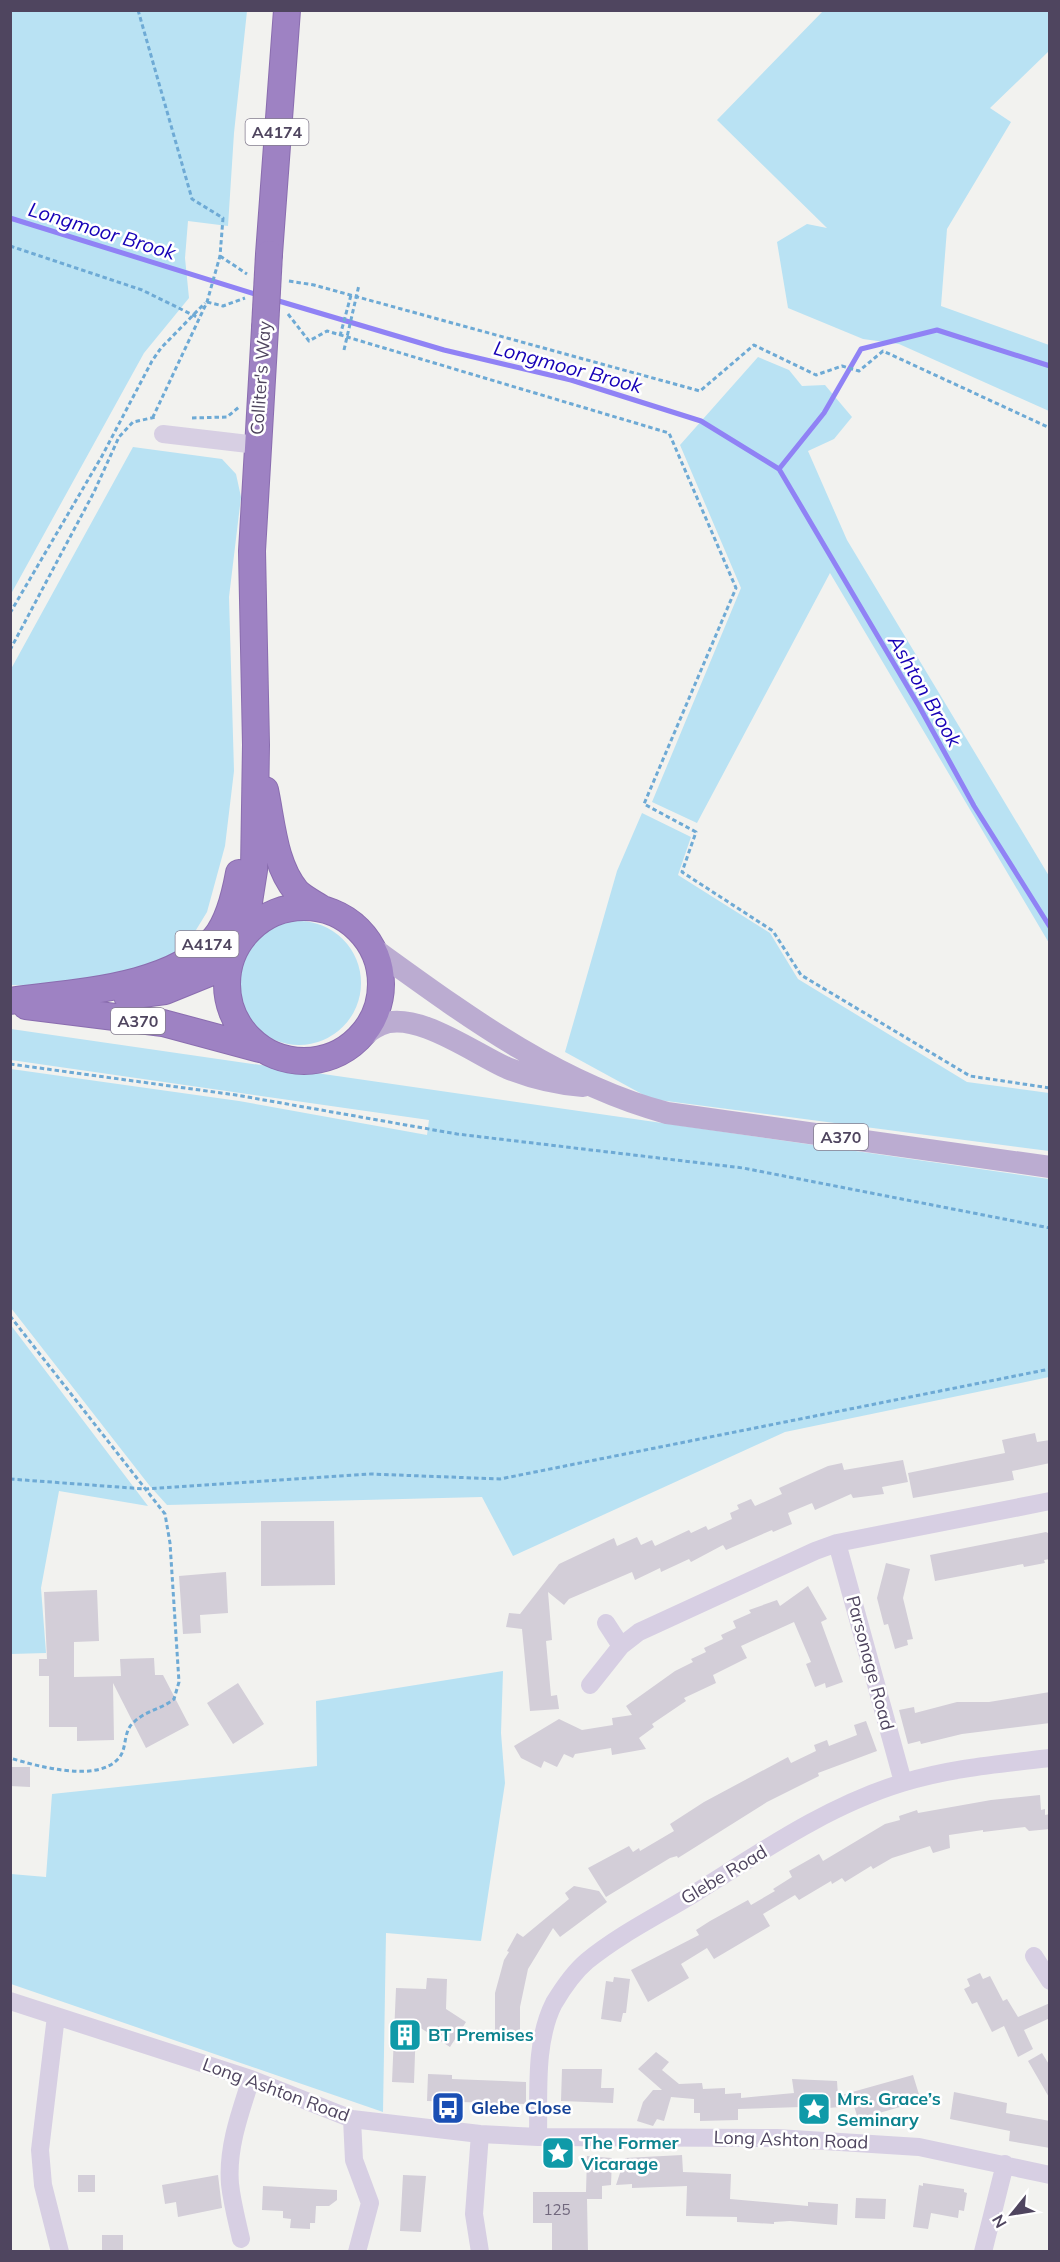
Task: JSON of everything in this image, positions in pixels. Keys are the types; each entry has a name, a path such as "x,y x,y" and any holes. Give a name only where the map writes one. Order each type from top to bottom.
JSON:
{"highway":[{"name":"Colliter's Way","path":"239,942 246,921 254,870 256,745 252,551 265,328 262,265 286,10"},
{"name":"Colliter's Way","path":"256,745 281,862 299,894 321,908"},
{"name":"A4174","path":"10,1002 108,987 157,975 190,961 216,937 234,901 244,844 256,745"},
{"path":"297,906 321,908 342,916 361,930 374,949 382,976 379,1005 367,1030 346,1049 327,1058 305,1061 284,1058 264,1050 245,1034 233,1013 227,990 229,965 239,942 254,924 274,912 297,906"},
{"name":"A370","path":"10,1002 165,992 229,965"},
{"name":"A370","path":"10,1002 49,1011 163,1023 214,1034 264,1050"}],"main road":[{"name":"A370","path":"374,949 461,1011 591,1087 633,1104 667,1113 1050,1167"},
{"name":"A370","path":"346,1049 381,1024 401,1021 419,1024 508,1068 555,1084 591,1087"}],"street":[{"path":"163,434 257,445"},
{"path":"590,1685 621,1646 639,1632 814,1551 837,1543 1050,1501"},
{"name":"Parsonage Road","path":"837,1543 903,1782"},
{"path":"606,1623 621,1646"},
{"name":"Glebe Road","path":"538,2137 541,2050 546,2025 563,1989 586,1961 813,1821 861,1797 903,1782 959,1770 1050,1758"},
{"path":"1034,1956 1050,1981"},
{"name":"Long Ashton Road","path":"10,2001 251,2079 352,2119 480,2134 538,2137 777,2138 849,2141 919,2147 1050,2175"},
{"path":"56,2016 40,2150 43,2185 60,2252"},
{"path":"241,2240 230,2185 230,2165 234,2131 251,2079"},
{"path":"352,2119 354,2160 370,2203 357,2252"},
{"path":"480,2134 474,2214 480,2252"},
{"path":"983,2252 1005,2164"}],"path":[{"path":"10,650 94,492 119,437 133,422 153,417 207,302 220,256 223,218 192,199 138,10"},
{"path":"10,246 142,290 200,318"},
{"path":"220,256 244,273 262,265"},
{"path":"279,279 354,296 700,391 754,345 816,375 842,366 859,371 883,351 1050,428"},
{"path":"340,334 349,302 358,285"},
{"path":"344,350 355,302 354,296"},
{"path":"207,302 223,306 243,298 253,300"},
{"path":"10,613 102,456 152,361 207,302"},
{"path":"288,314 309,341 327,331 348,336 669,433 736,588 644,804 696,832 682,872 773,931 801,975 970,1076 1050,1088"},
{"path":"183,418 227,417 241,405"},
{"path":"10,1065 236,1095 457,1134 743,1168 1050,1228"},
{"path":"10,1316 165,1514 170,1543 179,1682 174,1699 135,1720 129,1727 120,1758 99,1769 64,1771 10,1758"},
{"path":"10,1479 145,1490 371,1474 500,1479 1050,1369"}],"shaded area":[{"path":"11,10 247,11 234,133 228,226 188,221 185,258 189,298 144,353 11,594"},
{"path":"823,11 1049,11 1049,51 990,108 1011,122 947,229 941,306 1049,345 1049,411 899,344 863,339 788,308 777,242 807,224 827,228 717,120"},
{"path":"758,357 789,370 802,386 825,385 852,417 834,439 808,451 847,540 1049,876 1049,943 830,573 697,823 652,802 741,588 680,445"},
{"path":"133,447 222,459 236,474 241,497 229,597 234,771 225,846 207,912 185,948 149,966 109,977 49,987 11,985 11,669"},
{"path":"642,813 691,837 678,875 770,933 798,979 967,1082 1049,1093 1049,1151 651,1099 565,1052 617,871"},
{"path":"299,921 323,925 343,939 357,959 361,983 357,1007 343,1027 323,1041 299,1045 275,1041 255,1027 241,1007 237,983 241,959 255,939 275,925"},
{"path":"11,1029 1049,1179 1049,1377 785,1432 513,1556 482,1497 167,1505 11,1308 11,1069 239,1101 427,1135 429,1120 11,1060"},
{"path":"10,1324 148,1506 59,1491 41,1588 46,1653 11,1654"},
{"path":"503,1671 501,1733 505,1783 481,1941 386,1933 383,2112 11,1984 11,1874 46,1877 52,1794 317,1766 316,1701"}],"building":[{"path":"1035,1433 1037,1442 1050,1440 1050,1463 1012,1471 1014,1480 913,1498 908,1473 1005,1453 1002,1440"},
{"path":"903,1460 908,1482 882,1487 884,1494 853,1498 851,1494 815,1510 812,1503 788,1513 792,1524 773,1532 772,1530 726,1550 723,1545 691,1562 689,1559 661,1572 660,1568 635,1580 632,1572 569,1599 564,1605 548,1592 552,1640 546,1641 551,1696 557,1695 559,1709 530,1711 522,1629 506,1627 509,1613 520,1614 559,1564 614,1538 617,1546 637,1537 641,1545 652,1540 655,1546 689,1530 691,1533 706,1526 708,1530 732,1519 730,1513 739,1509 737,1505 751,1499 755,1506 782,1494 779,1488 828,1466 842,1463 844,1470"},
{"path":"261,1521 334,1521 335,1585 261,1586"},
{"path":"1046,1532 1050,1534 1050,1559 1044,1560 1045,1563 1024,1567 1023,1564 935,1581 930,1555"},
{"path":"886,1563 910,1569 903,1598 913,1639 907,1640 908,1645 895,1649 888,1624 884,1625 877,1598"},
{"path":"226,1572 228,1613 200,1615 201,1633 183,1634 179,1576"},
{"path":"808,1586 827,1619 821,1622 843,1682 826,1688 825,1683 815,1687 806,1664 811,1662 794,1622 741,1646 747,1658 713,1675 716,1683 684,1698 686,1701 652,1724 654,1727 639,1738 646,1749 612,1755 611,1748 575,1754 573,1758 564,1754 557,1767 544,1761 541,1768 521,1758 514,1746 559,1719 582,1730 613,1725 612,1718 632,1715 626,1706 675,1671 693,1662 691,1659 706,1652 704,1648 723,1639 721,1635 736,1628 733,1621 751,1613 749,1610 777,1600 780,1606"},
{"path":"97,1590 99,1641 74,1642 74,1677 121,1676 120,1659 154,1658 155,1675 163,1675 189,1725 146,1748 113,1683 114,1740 77,1741 77,1727 49,1727 49,1676 39,1676 39,1659 47,1659 44,1592"},
{"path":"238,1683 264,1724 233,1744 207,1703"},
{"path":"1050,1692 1050,1723 962,1734 921,1744 920,1741 908,1744 899,1710 914,1707 915,1713 957,1702 989,1702"},
{"path":"866,1721 877,1751 818,1773 819,1776 767,1802 678,1858 677,1856 670,1858 606,1897 588,1868 629,1846 633,1852 639,1848 640,1851 674,1831 670,1824 704,1802 788,1757 791,1763 816,1751 814,1745 827,1740 829,1746 857,1735 854,1725"},
{"path":"10,1767 30,1767 30,1787 10,1786"},
{"path":"1040,1795 1041,1810 1045,1809 1045,1815 1050,1814 1050,1829 1029,1831 1025,1827 949,1835 950,1848 933,1853 930,1846 892,1858 873,1869 871,1866 845,1882 842,1878 832,1884 831,1881 799,1900 795,1895 763,1914 770,1926 714,1959 707,1948 681,1964 689,1978 648,2002 631,1970 699,1935 696,1930 748,1900 751,1905 775,1891 773,1889 792,1877 789,1871 819,1854 823,1861 885,1824 900,1820 899,1816 917,1810 918,1813 991,1800"},
{"path":"574,1886 599,1891 607,1902 560,1937 553,1928 528,1969 520,2007 520,2039 495,2039 495,1993 504,1960 509,1952 507,1951 517,1933 523,1937 569,1899 565,1893"},
{"path":"980,1973 983,1979 990,1976 1003,2001 1007,1999 1018,2017 1050,2003 1050,2018 1024,2030 1033,2049 1018,2057 1004,2026 992,2032 977,2002 972,2004 964,1989 970,1986 967,1979"},
{"path":"614,1977 630,1979 626,2013 623,2013 621,2022 601,2019 606,1981 613,1982"},
{"path":"427,1978 447,1979 446,2009 466,2022 450,2047 416,2025 414,2083 392,2082 396,1988 426,1989"},
{"path":"656,2052 669,2062 662,2070 679,2084 702,2083 703,2089 725,2088 725,2094 741,2093 741,2098 794,2093 792,2079 837,2081 838,2096 913,2075 921,2101 858,2119 854,2106 801,2110 801,2107 738,2109 738,2120 700,2121 700,2113 694,2113 694,2099 671,2097 664,2121 657,2119 653,2126 637,2121 643,2102 653,2090 662,2090 638,2069"},
{"path":"1042,2053 1050,2066 1050,2099 1028,2061"},
{"path":"562,2069 602,2069 601,2088 614,2088 613,2103 561,2101"},
{"path":"428,2074 452,2075 452,2079 526,2082 526,2104 427,2101"},
{"path":"954,2092 1007,2103 1006,2113 1050,2121 1050,2148 1009,2141 1010,2131 950,2119"},
{"path":"682,2155 683,2172 731,2174 730,2199 808,2206 808,2202 838,2204 837,2225 790,2221 774,2222 774,2224 737,2222 737,2217 686,2216 687,2186 632,2188 632,2184 616,2185 625,2158"},
{"path":"587,2156 612,2158 611,2185 602,2186 602,2199 587,2199 588,2252 552,2252 552,2223 533,2223 533,2192 586,2192"},
{"path":"78,2175 95,2175 95,2192 78,2192"},
{"path":"218,2175 222,2208 178,2217 176,2202 165,2204 162,2185"},
{"path":"403,2175 426,2176 421,2232 400,2231"},
{"path":"923,2183 964,2189 967,2193 964,2211 959,2210 958,2218 931,2213 928,2229 913,2227 919,2185 923,2186"},
{"path":"263,2186 337,2190 337,2200 329,2206 316,2206 315,2223 310,2223 310,2229 290,2228 291,2219 283,2218 283,2211 262,2210"},
{"path":"856,2198 886,2199 885,2219 855,2218"},
{"path":"102,2235 123,2235 123,2252 102,2252"}],"waterway":[{"name":"Longmoor Brook","path":"10,218 261,296"},
{"name":"Longmoor Brook","path":"272,299 444,350 571,380 701,421 779,469 824,413 861,349 937,330 1050,366"},
{"name":"Ashton Brook","path":"779,469 919,706 974,806 1050,927"}],"place":[{"name":"BT Premises","path":"405,2035"},
{"name":"Glebe Close","path":"448,2108"},
{"name":"Mrs. Grace’s Seminary","path":"814,2109"},
{"name":"The Former Vicarage","path":"558,2153"}]}
